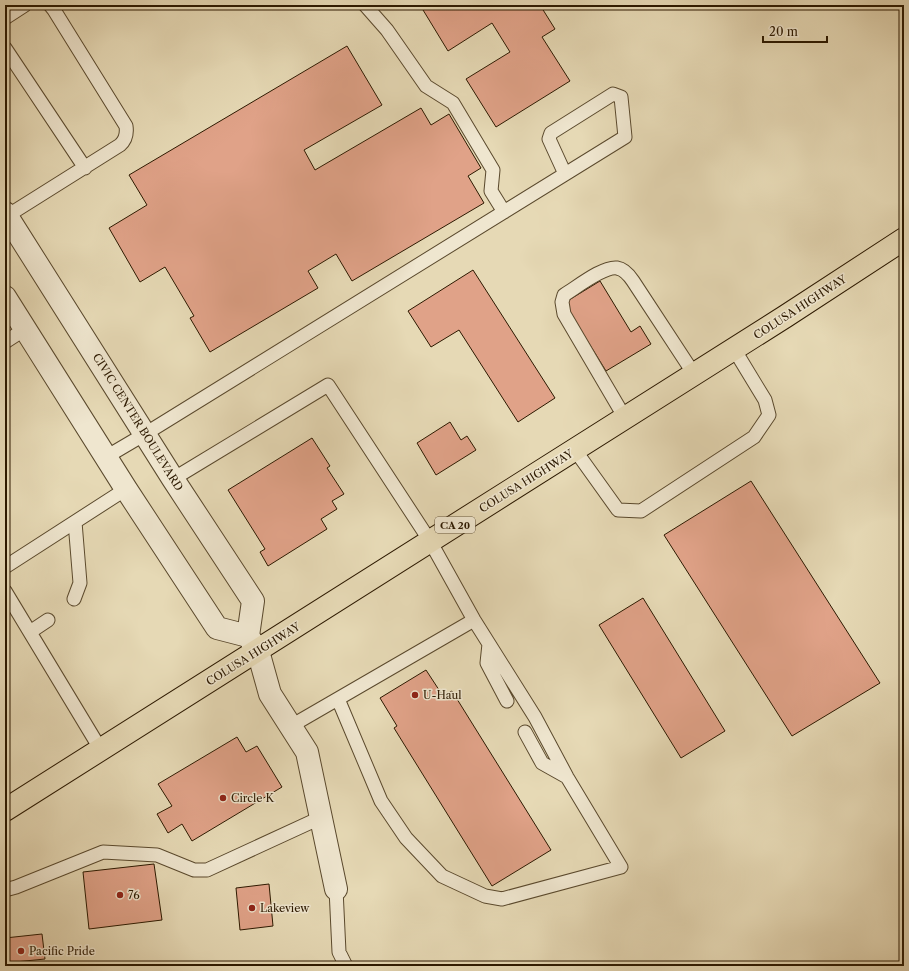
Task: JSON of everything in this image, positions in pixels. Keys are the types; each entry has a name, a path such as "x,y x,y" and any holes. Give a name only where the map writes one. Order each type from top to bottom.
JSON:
{"highway":[{"name":"COLUSA HIGHWAY","path":"5,810 101,750 253,644 430,541 734,349 904,239"}],"street":[{"name":"CIVIC CENTER BOULEVARD","path":"6,214 173,479 253,601 253,644 270,694 307,752 336,888"},
{"path":"5,297 126,489 217,628 253,644"}],"lane":[{"path":"5,18 25,5"},
{"path":"6,214 85,168 123,143 126,135 126,126 50,5"},
{"path":"365,5 387,30 426,86 453,103 493,170 491,191 504,212"},
{"path":"5,48 85,168"},
{"path":"106,457 145,434 625,137 621,97 613,94 551,133 549,139 565,174"},
{"path":"625,418 564,314 562,302 564,295 570,291 606,269 616,268 625,271 694,374"},
{"path":"5,342 25,329"},
{"path":"575,450 618,510 641,511 754,437 769,415 765,400 734,349"},
{"path":"173,479 328,385 430,541 474,620 535,717 567,777 621,867 502,899 485,896 442,876 406,838 381,801 338,699"},
{"path":"5,567 126,489"},
{"path":"74,599 80,583 75,522"},
{"path":"5,591 101,750"},
{"path":"30,632 48,620"},
{"path":"291,726 474,620"},
{"path":"489,644 487,664 507,701"},
{"path":"524,732 542,763 567,777"},
{"path":"5,890 103,852 157,855 194,870 207,870 322,818"},
{"path":"336,888 340,952 346,966"}],"building":[{"path":"420,5 540,5 555,29 542,37 570,81 496,127 466,79 510,52 492,23 448,51"},
{"path":"347,46 382,105 304,150 315,170 421,108 431,125 449,114 481,168 468,176 484,203 352,281 336,254 308,271 318,288 210,352 190,318 194,316 165,267 140,282 109,228 147,205 129,175"},
{"path":"473,270 555,398 518,422 459,330 431,347 408,311"},
{"path":"600,281 631,332 640,326 651,344 606,371 564,303"},
{"path":"450,422 461,440 467,436 476,450 436,475 417,443"},
{"path":"312,438 330,466 327,468 344,494 332,501 337,509 321,519 327,529 268,566 260,552 265,549 228,490"},
{"path":"751,481 880,683 792,736 664,535"},
{"path":"643,598 725,731 681,758 599,625"},
{"path":"426,670 443,696 452,691 551,850 492,886 394,728 397,726 380,698"},
{"path":"237,737 246,752 257,746 282,787 192,841 182,824 168,833 157,814 172,806 158,784"},
{"path":"154,864 162,920 89,929 83,872"},
{"path":"269,884 273,926 240,930 236,888"},
{"path":"42,934 45,959 5,963 5,938"}],"place":[{"name":"U-Haul","path":"415,695"},
{"name":"Circle K","path":"223,798"},
{"name":"76","path":"120,895"},
{"name":"Lakeview","path":"252,908"},
{"name":"Pacific Pride","path":"21,951"}]}
